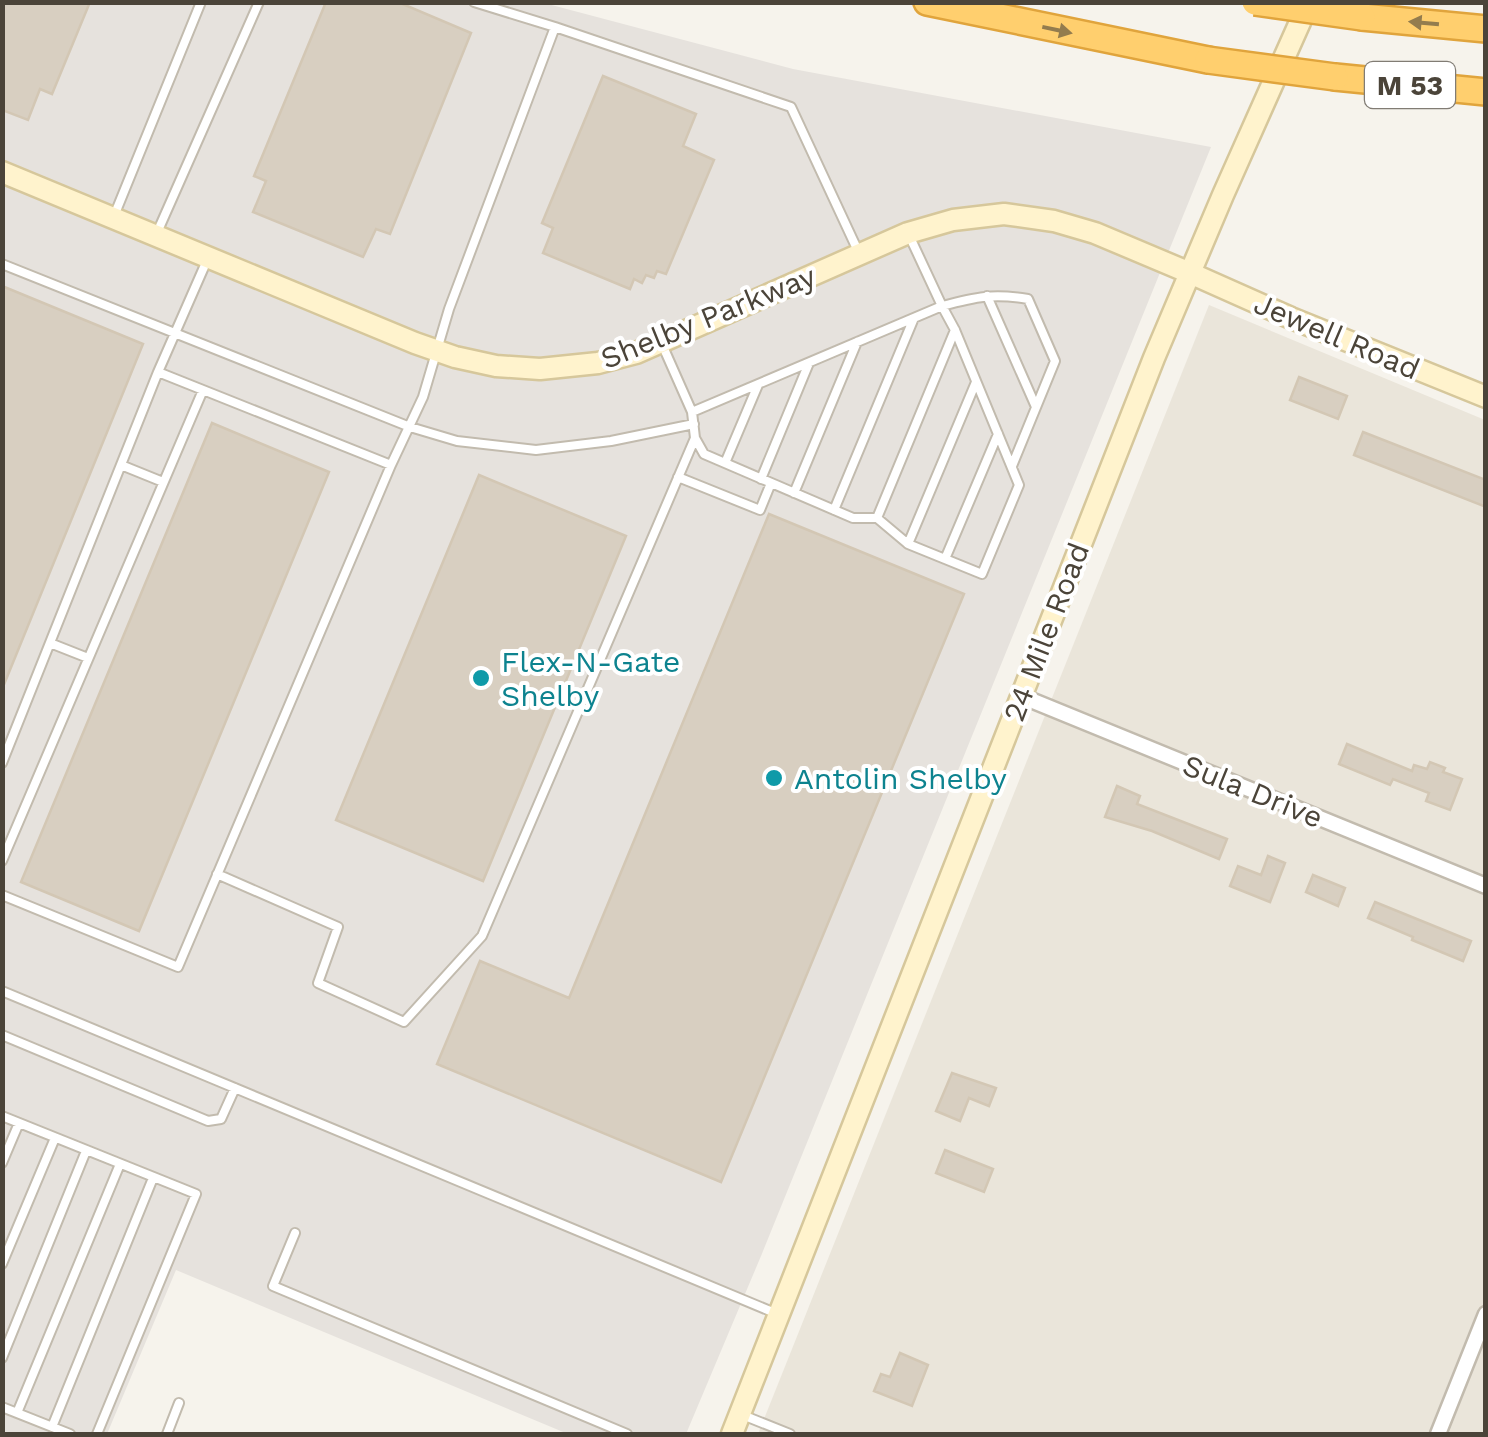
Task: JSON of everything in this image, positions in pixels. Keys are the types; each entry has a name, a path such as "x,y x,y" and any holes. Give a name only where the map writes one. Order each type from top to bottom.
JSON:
{"highway":[{"name":"M 53","path":"927,2 1208,60 1335,78 1486,92"},
{"name":"M 53","path":"1255,2 1486,29"}],"street":[{"name":"24 Mile Road","path":"736,1424 1154,358 1309,2"},
{"name":"Shelby Parkway","path":"2,172 437,351 496,366 540,370 598,363 636,353 908,234 970,217 1004,214 1038,218 1095,234 1190,272"},
{"name":"Jewell Road","path":"1190,272 1291,318 1486,397"},
{"name":"Sula Drive","path":"1022,696 1486,886"},
{"path":"1438,1434 1486,1314"}],"lane":[{"path":"113,217 201,2"},
{"path":"156,235 259,2"},
{"path":"474,2 791,107 860,255"},
{"path":"2,895 178,966 410,428 430,377 448,309 556,27"},
{"path":"661,342 692,412 695,438 704,454 852,518 878,518 908,544 982,574 1019,485 955,330 908,234"},
{"path":"2,763 208,257"},
{"path":"2,264 410,428 457,441 536,450 611,441 694,424"},
{"path":"692,412 942,306 1000,294 1028,299 1055,360 1012,466"},
{"path":"987,296 1036,407"},
{"path":"834,510 914,318"},
{"path":"878,518 955,330"},
{"path":"794,493 857,342"},
{"path":"760,479 809,362"},
{"path":"158,372 391,466"},
{"path":"908,544 976,381"},
{"path":"725,464 758,384"},
{"path":"2,861 203,390"},
{"path":"945,559 998,434"},
{"path":"217,874 338,927 318,983 404,1022 482,936 695,438"},
{"path":"121,465 164,482"},
{"path":"678,477 760,510 771,483"},
{"path":"50,643 88,658"},
{"path":"2,991 779,1315"},
{"path":"2,1035 208,1121 221,1119 234,1088"},
{"path":"2,1116 196,1194 97,1434"},
{"path":"2,1164 20,1123"},
{"path":"2,1264 56,1138"},
{"path":"2,1358 86,1151"},
{"path":"17,1413 120,1164"},
{"path":"52,1427 153,1178"},
{"path":"295,1232 273,1286 627,1434"},
{"path":"166,1434 179,1404"},
{"path":"2,1407 70,1434"},
{"path":"736,1424 790,1434"}],"shaded area":[{"path":"3,3 544,3 793,69 1211,147 686,1434 568,1434 176,1270 107,1434 3,1434"},
{"path":"1209,305 1485,420 1485,1434 758,1434"}],"building":[{"path":"2,2 90,2 52,94 40,89 28,120 2,110"},
{"path":"326,2 398,2 471,33 390,234 376,229 363,257 253,212 266,181 254,176"},
{"path":"603,76 696,114 683,146 714,160 666,274 657,271 654,278 646,275 642,283 634,279 630,289 543,253 553,228 542,223"},
{"path":"2,286 143,344 3,687 2,687"},
{"path":"1299,377 1347,396 1338,419 1290,400"},
{"path":"212,423 329,472 139,931 21,882"},
{"path":"1363,432 1486,480 1486,507 1354,455"},
{"name":"Flex-N-Gate Shelby","path":"479,475 626,536 483,881 336,820"},
{"name":"Antolin Shelby","path":"769,514 964,594 721,1182 437,1064 480,961 569,998"},
{"path":"1347,744 1412,771 1414,765 1427,769 1430,762 1445,768 1443,772 1462,779 1450,810 1426,801 1429,793 1393,779 1390,785 1339,764"},
{"path":"1117,786 1140,796 1137,804 1227,839 1219,859 1152,831 1105,817"},
{"path":"1268,856 1285,863 1270,902 1230,886 1238,866 1261,875"},
{"path":"1313,875 1345,888 1338,906 1306,892"},
{"path":"1375,902 1471,941 1463,961 1368,918"},
{"path":"952,1073 996,1088 989,1106 969,1098 960,1121 936,1111"},
{"path":"945,1150 993,1169 984,1192 936,1173"},
{"path":"900,1353 928,1365 912,1406 874,1391 881,1374 890,1377"}],"place":[{"name":"Flex-N-Gate Shelby","path":"481,678"},
{"name":"Antolin Shelby","path":"774,778"}]}
